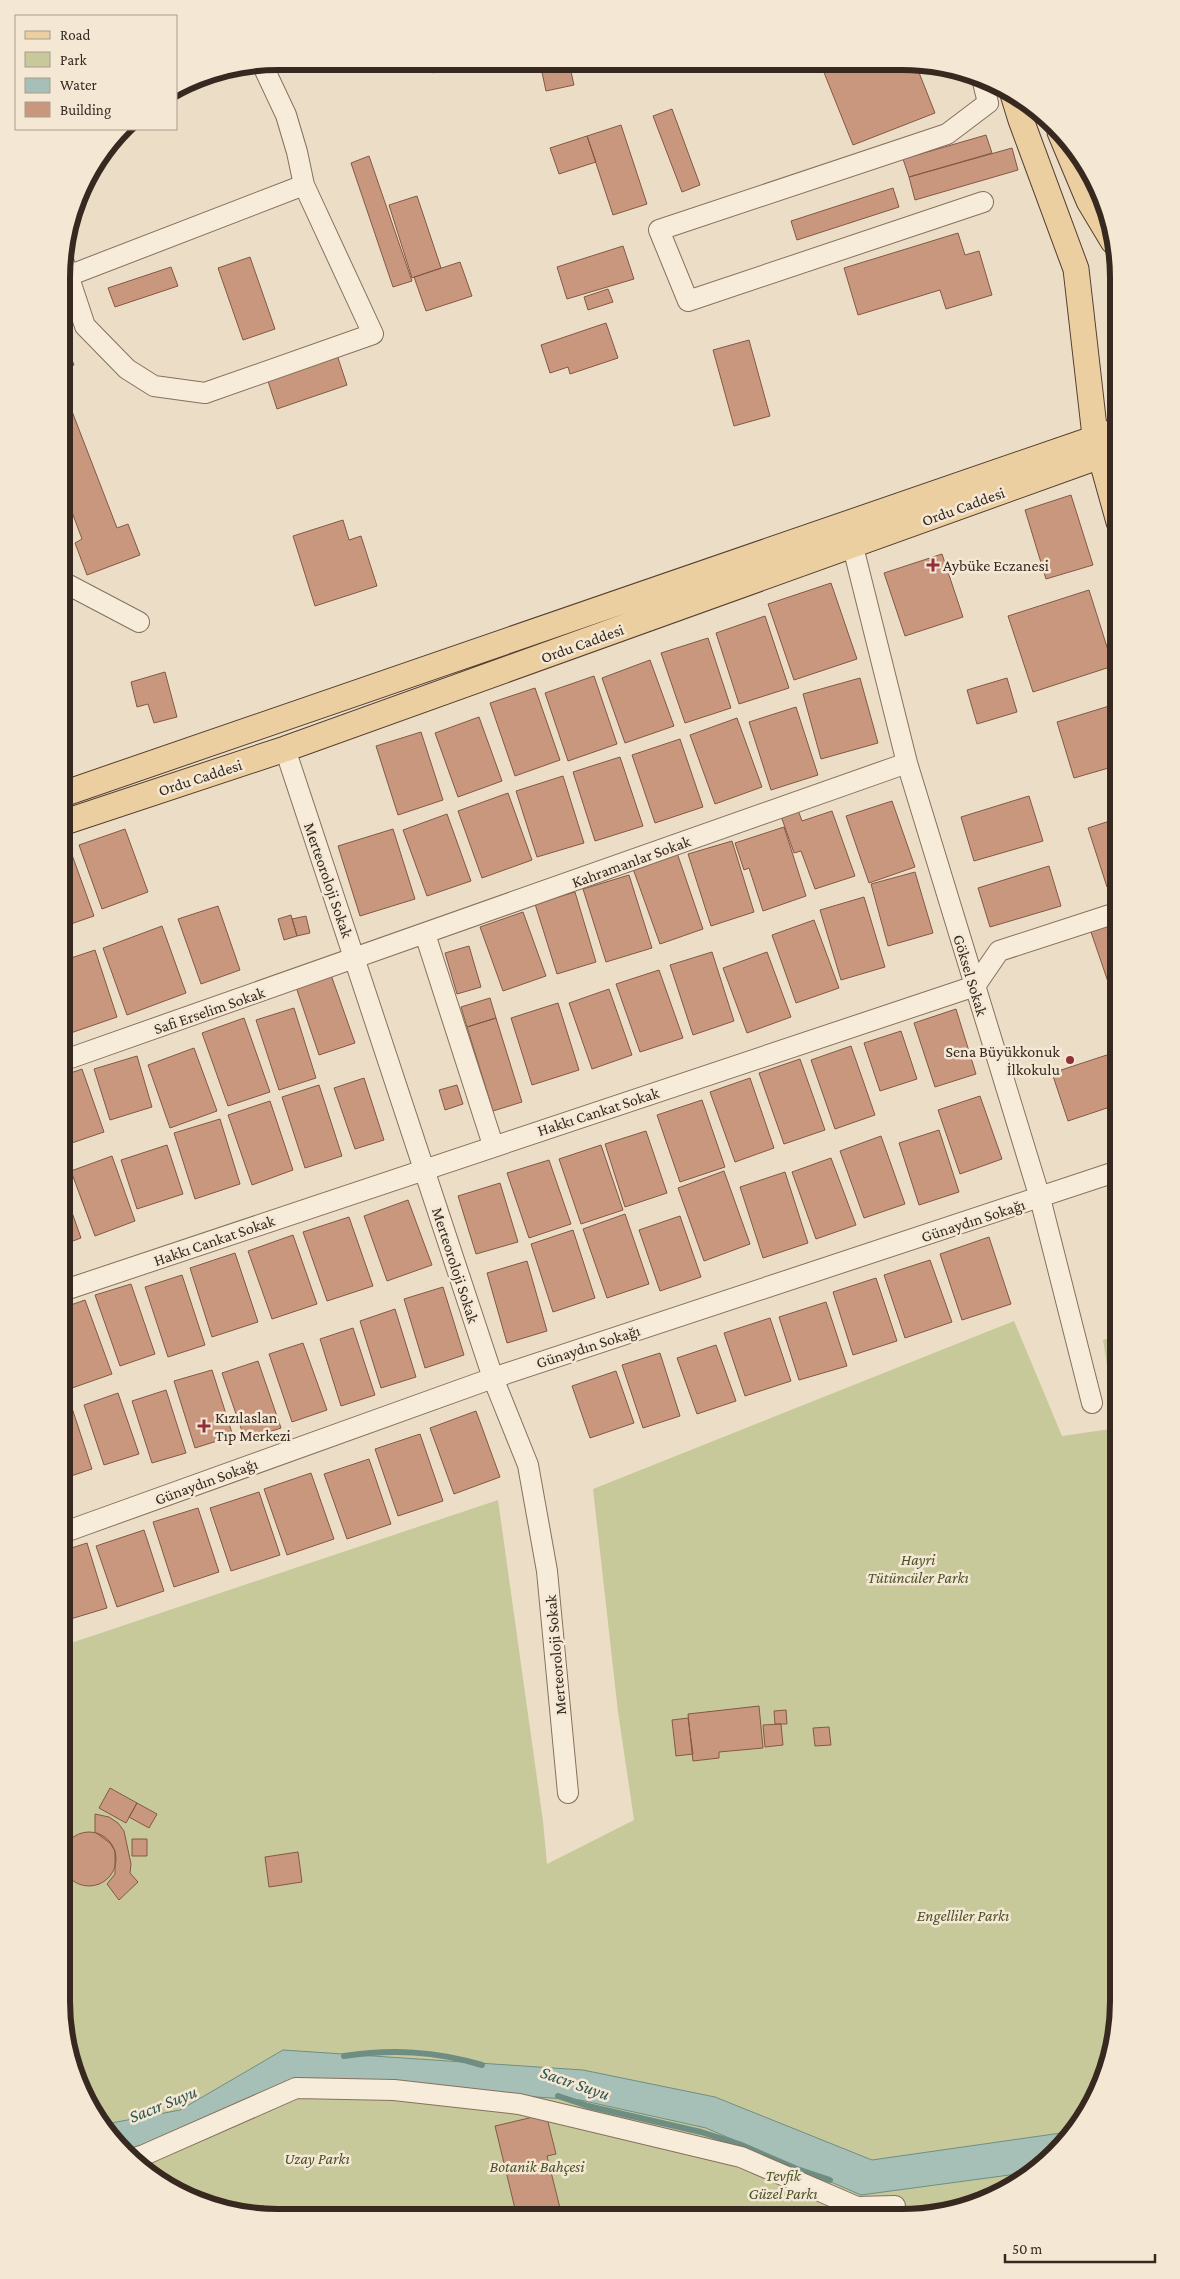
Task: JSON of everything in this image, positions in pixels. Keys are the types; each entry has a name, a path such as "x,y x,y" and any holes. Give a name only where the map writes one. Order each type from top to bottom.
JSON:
{"main road":[{"path":"1016,104 1076,269 1110,478"},
{"path":"1083,177 1089,201 1103,225"},
{"name":"Ordu Caddesi","path":"70,820 284,749 853,547 1104,448"},
{"name":"Ordu Caddesi","path":"70,791 1104,448"}],"street":[{"path":"70,289 85,326 126,369 154,386 205,393 373,334 304,185 286,115 265,70"},
{"path":"983,202 688,301 659,230 947,134 988,103 984,87"},
{"path":"70,281 304,185"},
{"name":"Göksel Sokak","path":"853,547 907,763 1040,1198 1092,1403"},
{"path":"70,586 139,622"},
{"name":"Merteoroloji Sokak","path":"284,749 492,1378 528,1465 547,1571 568,1794"},
{"name":"Kahramanlar Sokak","path":"355,959 907,763"},
{"path":"975,986 999,951 1110,915"},
{"path":"425,934 493,1146"},
{"name":"Safi Erselim Sokak","path":"70,1058 355,959"},
{"name":"Hakkı Cankat Sokak","path":"70,1288 424,1168 975,986"},
{"name":"Günaydın Sokağı","path":"70,1530 492,1378 1110,1174"},
{"path":"140,2156 296,2088 394,2090 519,2104 741,2157 857,2207 895,2206"}],"green space":[{"path":"1014,1321 1062,1436 1110,1429 1110,2015 1106,2042 1099,2068 1089,2093 1075,2117 1049,2148 1029,2166 994,2188 956,2202 916,2209 264,2209 237,2205 211,2198 186,2188 162,2174 131,2148 105,2117 86,2081 74,2042 70,2015 70,1643 498,1500 543,1821 547,1864 634,1820 618,1712 593,1489"},
{"path":"1110,1338 1110,1384 1103,1340"}],"water":[{"path":"283,2050 583,2070 715,2097 872,2160 1063,2133 1049,2148 1018,2174 861,2195 706,2128 580,2100 292,2080 135,2151 110,2123 180,2110"}],"building":[{"path":"542,70 571,70 574,85 546,91"},
{"path":"823,70 918,70 935,113 853,145"},
{"path":"672,109 700,185 682,192 653,116"},
{"path":"621,125 647,204 613,215 587,136"},
{"path":"986,135 992,153 909,177 903,159"},
{"path":"587,136 596,162 559,174 550,148"},
{"path":"1012,148 1018,170 915,200 909,177"},
{"path":"369,156 412,281 393,287 351,163"},
{"path":"893,188 899,207 797,240 791,221"},
{"path":"417,196 441,268 412,278 389,205"},
{"path":"958,233 965,255 979,251 992,295 946,309 940,290 858,315 844,268"},
{"path":"623,246 634,279 567,299 557,267"},
{"path":"250,257 275,329 243,340 218,268"},
{"path":"460,262 472,296 426,311 414,277"},
{"path":"171,267 178,286 115,307 108,288"},
{"path":"608,289 613,302 588,310 584,297"},
{"path":"606,323 618,358 570,374 568,367 550,373 541,345"},
{"path":"749,340 770,416 734,426 713,350"},
{"path":"70,354 74,365 70,366"},
{"path":"337,355 347,385 277,409 267,378"},
{"path":"70,406 117,528 128,524 140,555 87,575 75,543 82,539 70,507"},
{"path":"1071,495 1093,565 1046,579 1025,510"},
{"path":"343,520 349,540 361,536 377,586 315,606 293,536"},
{"path":"942,554 963,617 905,636 884,573"},
{"path":"831,583 857,659 794,680 768,604"},
{"path":"1089,590 1110,656 1110,667 1033,692 1008,616"},
{"path":"765,616 789,688 739,704 716,633"},
{"path":"708,638 731,708 685,723 661,653"},
{"path":"650,660 674,726 625,743 602,678"},
{"path":"165,672 177,717 154,723 148,704 137,707 131,682"},
{"path":"594,676 617,744 568,761 545,693"},
{"path":"860,678 878,743 821,759 803,694"},
{"path":"1007,678 1017,712 977,724 967,690"},
{"path":"535,688 560,760 515,776 490,703"},
{"path":"1110,706 1110,768 1074,778 1057,722"},
{"path":"796,707 818,775 771,790 749,722"},
{"path":"479,717 502,781 458,797 435,733"},
{"path":"737,718 762,787 715,804 690,735"},
{"path":"421,732 443,800 398,815 376,746"},
{"path":"680,739 703,807 655,823 632,755"},
{"path":"620,757 643,826 595,841 573,772"},
{"path":"563,776 584,843 537,857 516,791"},
{"path":"508,793 532,860 482,878 458,811"},
{"path":"1029,796 1043,841 974,861 961,817"},
{"path":"892,801 915,867 869,883 846,816"},
{"path":"798,810 802,821 832,811 855,876 815,889 801,851 794,853 781,816"},
{"path":"447,814 471,881 427,896 403,830"},
{"path":"1110,821 1110,886 1107,887 1088,828"},
{"path":"784,827 806,896 763,911 749,868 744,870 735,843"},
{"path":"125,829 148,892 102,909 79,845"},
{"path":"393,829 415,899 360,916 338,846"},
{"path":"732,841 754,912 711,926 688,854"},
{"path":"676,850 703,929 660,944 632,866"},
{"path":"70,852 94,916 70,924"},
{"path":"1049,866 1061,906 990,927 978,888"},
{"path":"915,872 933,933 888,946 871,884"},
{"path":"629,875 652,948 606,962 583,889"},
{"path":"575,892 596,962 557,974 535,904"},
{"path":"864,897 885,967 841,980 820,910"},
{"path":"218,906 240,970 201,984 178,919"},
{"path":"523,912 546,976 503,991 480,927"},
{"path":"291,915 297,936 284,940 278,919"},
{"path":"306,916 310,933 297,936 292,919"},
{"path":"814,920 839,988 796,1003 772,935"},
{"path":"1110,925 1110,988 1091,932"},
{"path":"162,926 186,993 127,1015 103,948"},
{"path":"469,946 481,987 457,994 445,953"},
{"path":"95,950 117,1017 70,1033 70,958"},
{"path":"712,952 734,1021 693,1035 670,965"},
{"path":"767,952 791,1017 747,1033 723,968"},
{"path":"659,970 683,1038 640,1052 616,984"},
{"path":"331,975 355,1043 319,1055 296,987"},
{"path":"609,989 632,1055 592,1069 569,1003"},
{"path":"490,998 496,1018 467,1027 461,1007"},
{"path":"558,1003 579,1070 532,1085 511,1018"},
{"path":"294,1008 316,1078 279,1090 256,1020"},
{"path":"956,1009 976,1074 935,1087 914,1023"},
{"path":"244,1018 270,1092 228,1106 202,1033"},
{"path":"496,1018 522,1102 493,1111 467,1027"},
{"path":"901,1031 917,1079 880,1091 864,1043"},
{"path":"851,1046 875,1115 835,1129 811,1060"},
{"path":"194,1048 217,1111 170,1128 148,1065"},
{"path":"1110,1054 1110,1107 1068,1121 1052,1073"},
{"path":"137,1056 152,1107 110,1120 94,1069"},
{"path":"800,1059 825,1130 784,1144 759,1073"},
{"path":"82,1069 104,1132 70,1144 70,1073"},
{"path":"364,1078 384,1140 355,1149 334,1088"},
{"path":"750,1078 774,1148 735,1162 710,1092"},
{"path":"319,1085 342,1156 305,1168 282,1097"},
{"path":"457,1085 463,1104 445,1110 439,1090"},
{"path":"980,1096 1002,1159 960,1174 938,1110"},
{"path":"702,1100 725,1167 680,1182 657,1115"},
{"path":"270,1101 293,1170 252,1185 228,1115"},
{"path":"220,1119 240,1184 195,1199 174,1133"},
{"path":"939,1130 959,1192 919,1205 899,1143"},
{"path":"646,1131 667,1193 625,1207 605,1144"},
{"path":"881,1136 905,1204 864,1218 840,1151"},
{"path":"167,1145 183,1194 137,1209 121,1160"},
{"path":"601,1145 623,1210 581,1224 559,1159"},
{"path":"112,1156 135,1221 95,1236 71,1171"},
{"path":"831,1158 856,1225 816,1239 792,1172"},
{"path":"549,1160 571,1224 529,1238 507,1173"},
{"path":"724,1171 750,1244 704,1261 678,1188"},
{"path":"785,1172 808,1243 763,1258 740,1187"},
{"path":"500,1183 518,1242 476,1254 458,1196"},
{"path":"408,1200 432,1265 387,1281 364,1216"},
{"path":"70,1207 81,1238 70,1242"},
{"path":"625,1214 649,1284 607,1298 583,1229"},
{"path":"680,1216 701,1277 660,1291 639,1230"},
{"path":"349,1217 373,1286 327,1301 303,1232"},
{"path":"573,1230 595,1298 553,1312 531,1244"},
{"path":"293,1235 317,1304 272,1319 248,1251"},
{"path":"989,1237 1011,1304 962,1320 940,1254"},
{"path":"235,1253 258,1322 212,1337 190,1268"},
{"path":"930,1260 952,1322 905,1338 884,1275"},
{"path":"527,1261 547,1331 507,1343 487,1273"},
{"path":"182,1275 205,1345 168,1357 145,1287"},
{"path":"876,1278 897,1341 853,1355 833,1292"},
{"path":"131,1284 155,1354 120,1366 95,1295"},
{"path":"443,1287 464,1355 425,1368 404,1299"},
{"path":"85,1300 112,1374 72,1388 70,1382 70,1305"},
{"path":"826,1302 847,1366 799,1380 779,1317"},
{"path":"395,1309 416,1377 381,1388 360,1321"},
{"path":"770,1318 791,1381 745,1396 724,1333"},
{"path":"353,1328 375,1395 341,1406 320,1339"},
{"path":"303,1343 327,1410 292,1422 269,1354"},
{"path":"716,1345 736,1401 697,1414 677,1358"},
{"path":"660,1353 680,1416 643,1428 622,1365"},
{"path":"258,1361 281,1428 245,1440 222,1373"},
{"path":"212,1370 233,1436 195,1448 174,1381"},
{"path":"616,1371 634,1423 590,1438 572,1386"},
{"path":"166,1390 186,1453 152,1463 132,1401"},
{"path":"118,1393 139,1454 104,1465 84,1405"},
{"path":"72,1408 92,1469 70,1476 70,1409"},
{"path":"476,1411 500,1477 454,1494 430,1428"},
{"path":"420,1434 443,1501 398,1516 375,1449"},
{"path":"369,1459 391,1524 347,1539 324,1474"},
{"path":"311,1473 334,1539 287,1555 264,1489"},
{"path":"259,1492 280,1555 231,1571 210,1508"},
{"path":"198,1508 219,1572 174,1587 153,1522"},
{"path":"144,1530 164,1591 117,1607 96,1546"},
{"path":"87,1543 107,1608 70,1619 70,1548"},
{"path":"759,1706 763,1748 719,1752 719,1758 693,1761 688,1714"},
{"path":"786,1710 787,1724 775,1724 774,1711"},
{"path":"688,1718 693,1754 676,1756 672,1720"},
{"path":"781,1724 783,1745 765,1747 763,1725"},
{"path":"829,1727 831,1745 815,1746 813,1728"},
{"path":"110,1788 137,1803 126,1823 99,1808"},
{"path":"137,1803 157,1814 149,1828 129,1817"},
{"path":"95,1814 109,1817 118,1823 124,1831 131,1864 130,1873 138,1882 119,1900 107,1884 115,1874 115,1851 110,1843 95,1832"},
{"path":"89,1832 99,1834 108,1840 115,1854 114,1869 108,1878 99,1884 89,1886 79,1884 70,1878 70,1840 79,1834"},
{"path":"132,1839 147,1839 147,1856 132,1856"},
{"path":"298,1852 302,1882 269,1887 265,1857"},
{"path":"546,2114 556,2154 547,2156 560,2209 515,2209 495,2126"}],"waterway":[{"name":"Sacır Suyu","path":"344,2056 379,2052 430,2054 482,2065"},
{"name":"Sacır Suyu","path":"558,2096 588,2106 701,2132 739,2144 797,2169 830,2180"}],"place":[{"name":"Aybüke Eczanesi","path":"933,565"},
{"name":"Sena Büyükkonuk İlkokulu","path":"1070,1060"},
{"name":"Kızılaslan Tıp Merkezi","path":"204,1426"}],"park label":[{"name":"Hayri Tütüncüler Parkı","path":"918,1568"},
{"name":"Engelliler Parkı","path":"963,1915"},
{"name":"Uzay Parkı","path":"317,2158"},
{"name":"Botanik Bahçesi","path":"537,2166"},
{"name":"Tevfik Güzel Parkı","path":"783,2184"}]}
